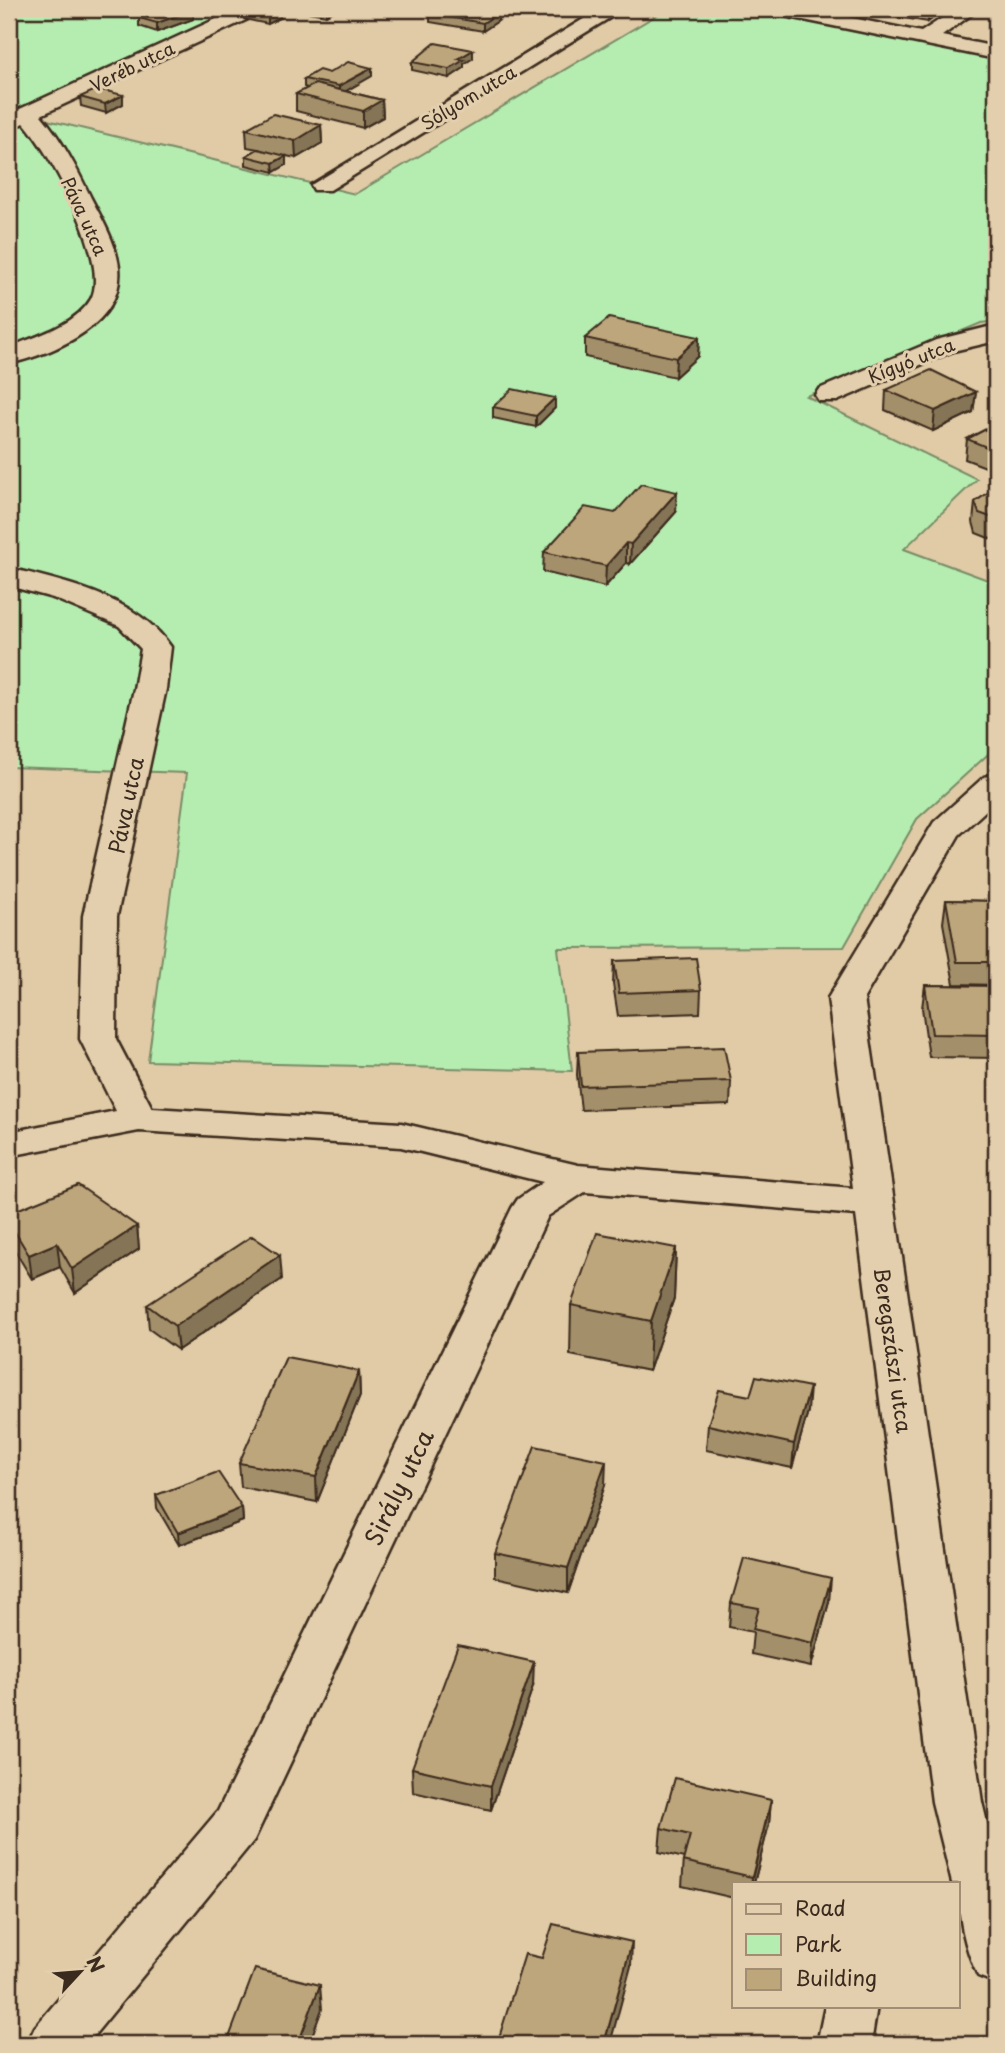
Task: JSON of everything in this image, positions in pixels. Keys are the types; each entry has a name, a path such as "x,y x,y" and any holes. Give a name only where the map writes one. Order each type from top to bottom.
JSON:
{"street":[{"name":"Veréb utca","path":"18,118 254,9"},
{"name":"Sólyom utca","path":"322,185 614,9"},
{"path":"779,9 996,53"},
{"path":"924,38 969,9"},
{"name":"Páva utca","path":"9,356 78,326 105,298 107,262 59,159 38,123 18,118"},
{"name":"Kígyó utca","path":"828,395 945,345 996,332"},
{"name":"Páva utca","path":"9,578 63,592 130,620 156,647 150,689 100,916 98,1039 139,1119"},
{"name":"Beregszászi utca","path":"996,784 946,829 846,998 957,1802 996,1959"},
{"path":"9,1144 139,1119 401,1135 578,1178 873,1203"},
{"name":"Sirály utca","path":"54,2044 236,1825 532,1208 578,1178"},
{"path":"844,2044 850,2008"}],"green space":[{"path":"9,9 241,9 18,113 355,194 667,9 747,9 996,56 996,321 981,323 806,396 977,479 904,549 996,583 996,747 917,819 844,947 558,948 572,1071 148,1061 187,773 9,767"}],"building":[{"path":"164,9 193,10 157,23 139,18"},
{"path":"438,9 475,9 498,13 483,23 430,14"},
{"path":"901,9 935,9 928,14"},
{"path":"280,10 268,16 243,11"},
{"path":"435,43 473,50 458,59 464,60 449,69 412,62"},
{"path":"348,62 372,68 339,86 304,79 319,70 329,73"},
{"path":"315,84 382,100 363,111 296,94"},
{"path":"98,89 123,95 105,104 80,97"},
{"path":"273,114 321,125 295,141 246,129"},
{"path":"258,149 286,156 273,163 246,156"},
{"path":"609,318 699,337 676,358 585,338"},
{"path":"931,370 976,392 935,411 886,390"},
{"path":"512,389 555,398 536,416 493,407"},
{"path":"996,424 996,451 967,439"},
{"path":"641,484 677,492 631,544 626,543 606,566 544,552 585,507 615,513"},
{"path":"996,487 996,519 979,513 975,502"},
{"path":"946,900 996,901 996,962 957,962"},
{"path":"696,958 701,990 619,993 614,961"},
{"path":"925,985 996,986 996,1035 932,1034"},
{"path":"724,1047 731,1081 581,1086 578,1052"},
{"path":"78,1185 137,1226 72,1269 57,1243 29,1255 9,1222 9,1213"},
{"path":"597,1233 676,1248 651,1321 571,1305"},
{"path":"252,1236 280,1255 175,1326 147,1305"},
{"path":"286,1357 359,1371 316,1477 239,1463"},
{"path":"756,1376 810,1387 794,1444 708,1425 719,1390 750,1396"},
{"path":"535,1446 606,1461 568,1568 495,1553"},
{"path":"218,1472 242,1508 178,1533 156,1495"},
{"path":"744,1558 831,1578 813,1643 753,1629 759,1608 731,1603"},
{"path":"458,1645 534,1662 491,1786 412,1768"},
{"path":"675,1778 771,1800 752,1877 683,1861 690,1835 661,1828"},
{"path":"553,1924 632,1942 604,2044 497,2044 525,1954 542,1958"},
{"path":"255,1969 320,1985 298,2044 208,2044 211,2038 227,2043"}]}
